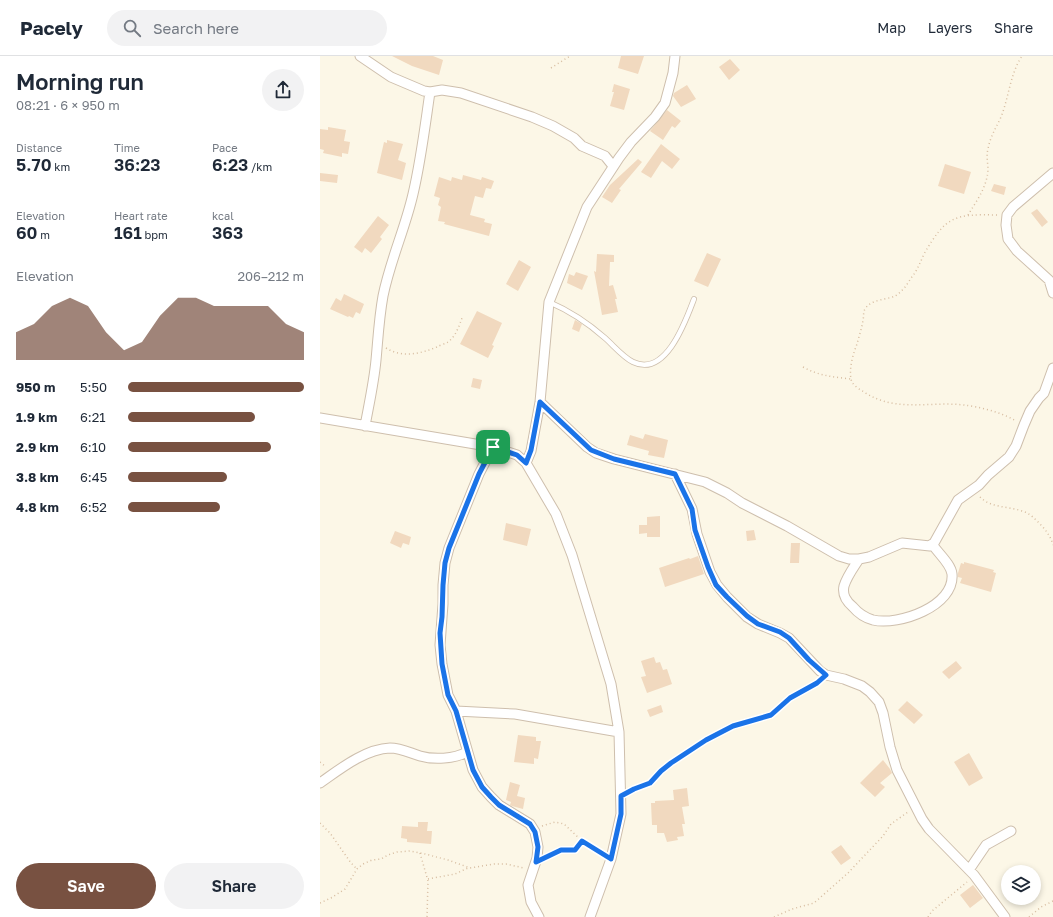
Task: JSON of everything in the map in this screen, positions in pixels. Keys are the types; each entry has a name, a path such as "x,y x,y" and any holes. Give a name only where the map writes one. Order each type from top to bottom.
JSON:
{"street":[{"path":"360,56 381,71 424,91 430,92 442,90 460,93 532,117 553,126 574,138 582,146 605,156 613,166"},
{"path":"526,463 531,450 540,402 549,302 588,207 613,166 631,142 661,110 669,91 674,73 676,56"},
{"path":"365,426 376,360 384,295 413,194 430,92"},
{"path":"1053,173 1013,207 1007,215 1006,225 1008,239 1017,251 1049,280 1053,293"},
{"path":"540,402 591,450 614,459 705,482 838,556 849,559 859,559 869,557 902,543 930,546 934,543 958,500 979,485 1009,457 1016,446 1030,411 1044,393 1053,368"},
{"path":"320,418 493,447 517,455 526,463 556,514 572,555 608,672 616,704 619,732 621,814 611,859 592,916"},
{"path":"493,447 479,474 449,548 445,563 440,645 448,695 456,711 473,770 482,787 499,805 530,824 535,832 538,852 528,885 528,892 531,902 539,917"},
{"path":"675,474 692,509 695,530 716,585 747,616 758,624 780,632 789,638 809,660 826,675 844,679 862,686 879,702 897,770 922,819 929,829 960,859 1005,917"},
{"path":"859,559 844,586 844,596 859,614 873,620 897,621 928,609 938,603 949,590 952,572 932,544"},
{"path":"456,711 515,714 619,732"},
{"path":"320,783 358,759 373,752 389,748 398,748 421,756 431,757 453,757 467,752"},
{"path":"971,872 986,845 1011,831"}],"lane":[{"path":"549,302 578,316 633,362 641,365 647,365 663,356 670,350 677,340 694,299"}],"path":[{"path":"551,68 570,56"},
{"path":"968,215 983,188 988,172 987,156 991,135 1000,119 1009,87 1022,56"},
{"path":"1007,215 968,215 956,218 946,223 939,230 923,256 916,271 902,291 894,296 875,302 867,306 864,310 863,323 852,361 851,379 853,384 860,390 884,402 907,405 952,404 966,406 1000,414 1024,425"},
{"path":"378,338 389,350 404,354 419,353 448,341 456,333 462,318"},
{"path":"804,367 812,372 826,376 851,379"},
{"path":"979,485 978,492 984,501 1001,507 1023,511 1030,515 1052,539 1053,545"},
{"path":"621,796 650,783 671,763 706,740 733,726 771,715 790,698 817,683 826,675"},
{"path":"774,917 792,909 814,903 848,873 883,836 892,824 903,815 916,808"},
{"path":"532,828 559,822 566,826 582,841 611,859"},
{"path":"320,823 330,833 351,863 358,869"},
{"path":"428,879 455,874 468,868 494,864 535,866 561,850 575,850 582,841"},
{"path":"320,903 345,890 358,869 368,862 381,859 388,855 410,851 448,860 468,868"},
{"path":"420,853 428,879 427,917"},
{"path":"928,917 932,911 967,883 971,872"},
{"path":"1029,917 1041,907 1053,901"}],"building":[{"path":"392,56 433,56 443,60 439,75 412,66"},
{"path":"621,56 644,56 638,74 618,68"},
{"path":"730,59 740,70 729,80 719,67"},
{"path":"614,84 630,89 624,110 610,106 614,92 612,92"},
{"path":"687,85 696,99 681,107 673,96 674,93"},
{"path":"667,110 681,121 675,128 672,126 663,140 650,131"},
{"path":"328,127 346,130 344,141 350,142 348,154 342,153 342,157 323,153 324,150 320,149 320,129 328,130"},
{"path":"387,140 403,144 398,160 406,163 402,180 377,173 384,142 387,143"},
{"path":"661,144 680,159 672,169 662,161 651,178 641,172"},
{"path":"638,159 642,162 619,189 621,190 612,203 602,197 610,185"},
{"path":"945,164 971,172 964,194 938,186"},
{"path":"320,173 338,175 337,183 320,181"},
{"path":"463,175 481,180 482,177 494,181 491,189 486,188 483,198 475,196 470,215 485,219 484,222 492,224 489,236 438,221 441,207 438,205 440,198 434,196 439,177 451,181 452,177 462,180"},
{"path":"994,184 1006,187 1004,195 991,191"},
{"path":"1037,209 1048,222 1042,227 1031,213"},
{"path":"378,216 389,225 380,237 382,239 371,253 365,248 362,253 354,247"},
{"path":"707,253 721,259 708,287 694,281"},
{"path":"597,254 614,255 614,262 610,262 609,286 613,285 617,299 615,299 618,312 602,315 594,271 596,272"},
{"path":"519,260 531,267 518,291 506,284"},
{"path":"576,272 588,276 582,290 567,283 569,274 574,276"},
{"path":"344,294 364,304 360,314 356,312 353,318 330,309 336,298 341,301"},
{"path":"477,311 502,323 488,358 460,344"},
{"path":"575,320 582,324 579,332 572,329"},
{"path":"473,378 482,380 480,389 471,387"},
{"path":"645,434 668,440 664,458 648,455 649,451 627,445 630,435 643,439"},
{"path":"660,516 660,537 647,537 647,533 639,534 639,525 647,525 647,517"},
{"path":"506,523 531,529 527,546 503,540"},
{"path":"754,530 756,540 747,541 746,531"},
{"path":"395,531 411,537 409,545 403,543 401,548 390,543"},
{"path":"791,543 800,543 799,563 790,563"},
{"path":"698,556 704,574 665,587 659,568"},
{"path":"964,562 994,570 993,572 996,573 991,592 960,583 962,578 958,577 958,573 961,563 964,564"},
{"path":"654,657 656,663 660,662 663,670 667,669 672,684 647,693 641,677 646,676 641,661"},
{"path":"956,661 962,668 949,679 942,672"},
{"path":"907,701 923,715 914,724 898,710"},
{"path":"661,705 663,712 650,717 647,710"},
{"path":"518,735 536,737 536,741 541,741 538,759 534,758 534,764 514,762"},
{"path":"969,753 983,778 969,786 954,762"},
{"path":"883,760 892,773 880,783 885,787 875,797 860,783"},
{"path":"510,782 520,785 517,796 525,798 523,809 510,805 511,802 506,800"},
{"path":"687,788 689,806 682,807 685,824 682,824 684,836 677,837 678,840 667,842 664,833 657,833 657,825 652,825 651,803 655,803 655,801 674,800 673,790"},
{"path":"418,822 428,822 427,831 432,831 431,844 407,842 407,839 401,838 402,826 418,827"},
{"path":"841,845 851,858 841,865 831,852"},
{"path":"973,885 983,898 970,908 960,895"}],"route":[{"path":"540,402 591,450 614,459 675,474 692,509 695,530 716,585 738,608 758,624 780,632 789,638 820,671 826,675 817,683 790,698 771,715 733,726 706,740 671,763 650,783 621,796 621,814 611,859 582,841 575,850 561,850 536,862 538,847 535,832 530,824 521,820 499,805 482,787 473,770 456,711 448,695 440,645 445,563 459,522 479,474 493,447 517,455 526,463 531,450 540,402"}]}
